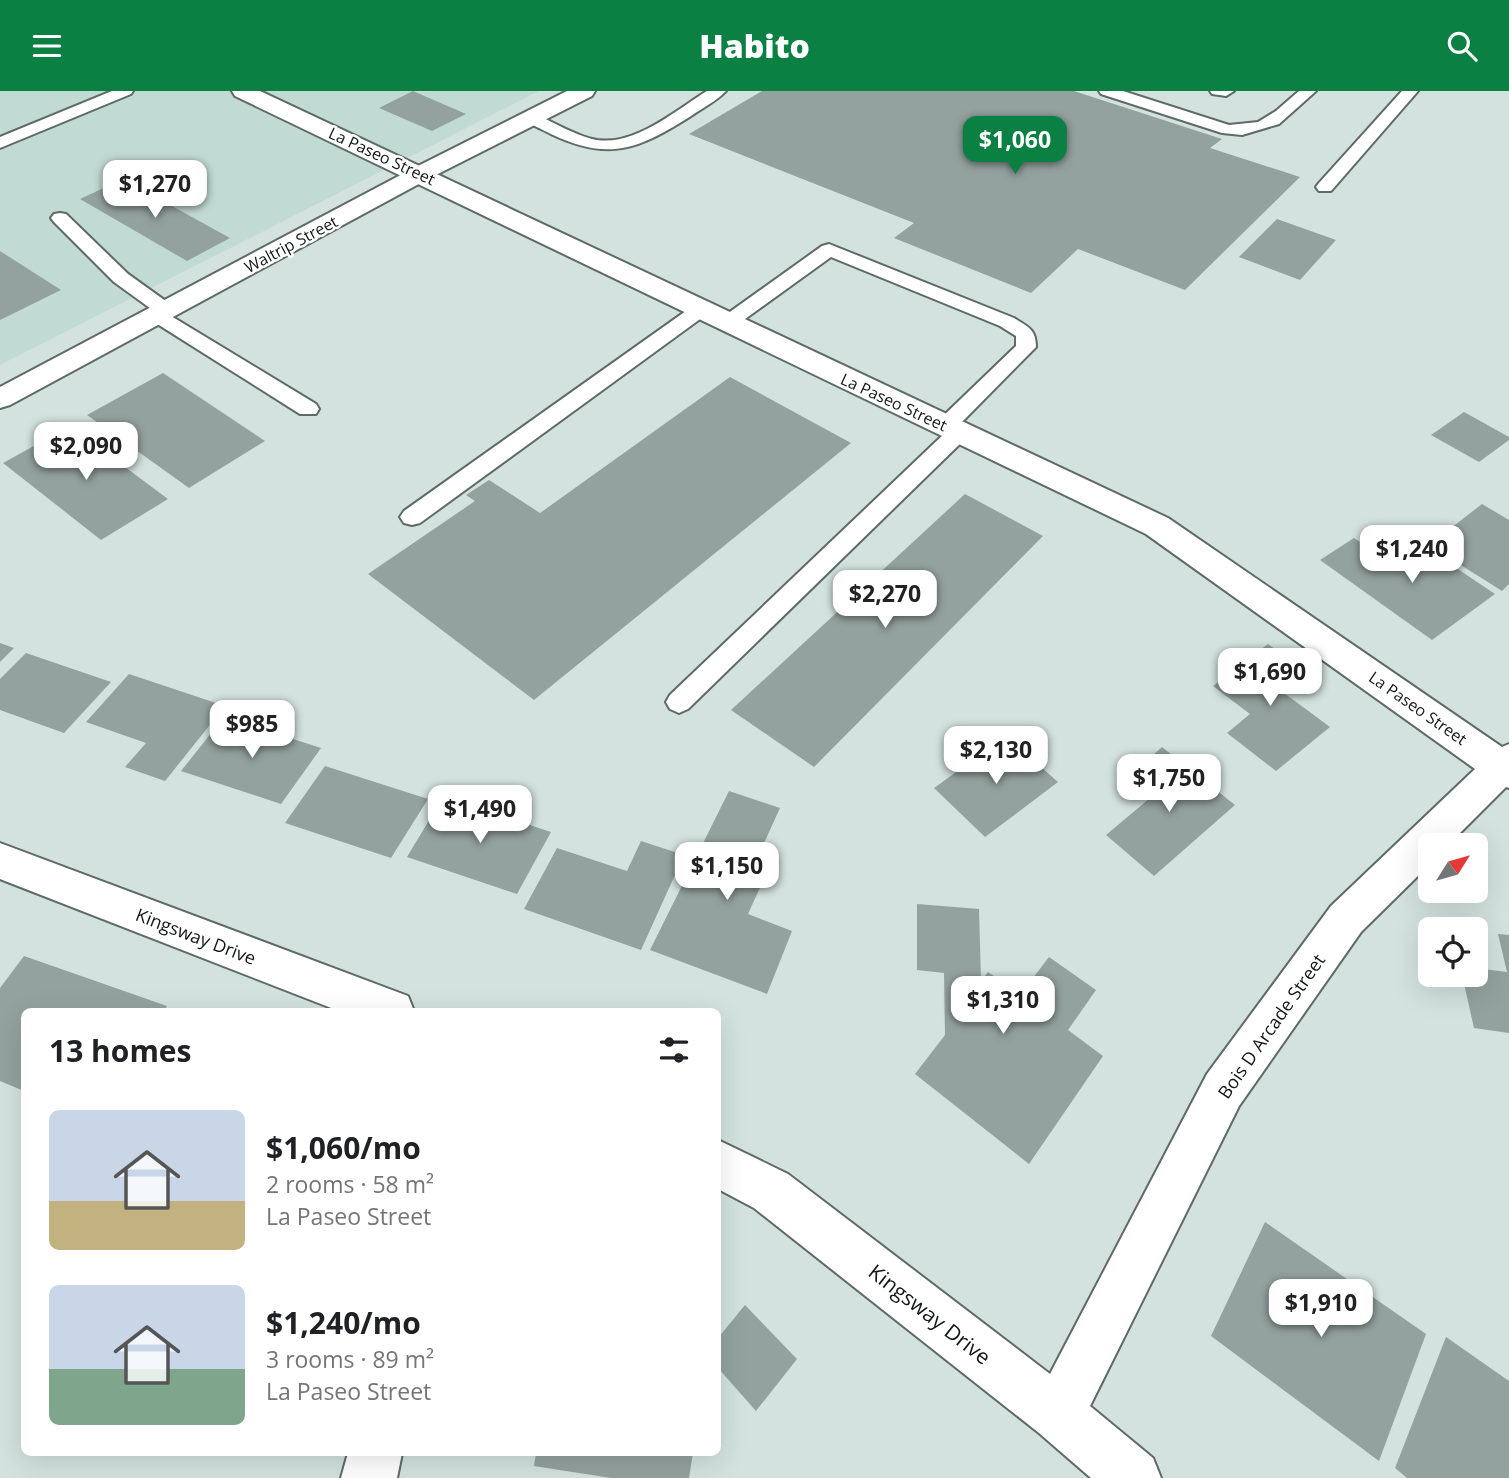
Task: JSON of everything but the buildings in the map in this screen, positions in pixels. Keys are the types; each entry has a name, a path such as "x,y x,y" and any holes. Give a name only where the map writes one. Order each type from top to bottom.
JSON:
{"street":[{"name":"La Paseo Street","path":"243,91 1157,526 1507,766"},
{"name":"Waltrip Street","path":"0,399 421,174 584,91"},
{"name":"Bois D Arcade Street","path":"1058,1414 1223,1090 1346,919 1507,766"},
{"name":"Kingsway Drive","path":"0,861 383,1008"},
{"name":"Kingsway Drive","path":"721,1166 771,1191 1058,1414 1133,1478"},
{"path":"369,1478 374,1456"}],"lane":[{"path":"0,143 125,91"},
{"path":"531,118 595,145 613,146 631,142 719,91"},
{"path":"1107,91 1228,130 1241,131 1271,124 1308,91"},
{"path":"1217,91 1226,91"},
{"path":"1325,187 1410,91"},
{"path":"60,218 121,278 163,313 308,409"},
{"path":"679,702 952,429 1026,347 1026,334 1007,322 829,250 727,323"},
{"path":"412,517 701,310"}],"shaded area":[{"path":"0,91 539,91 0,365"}]}
